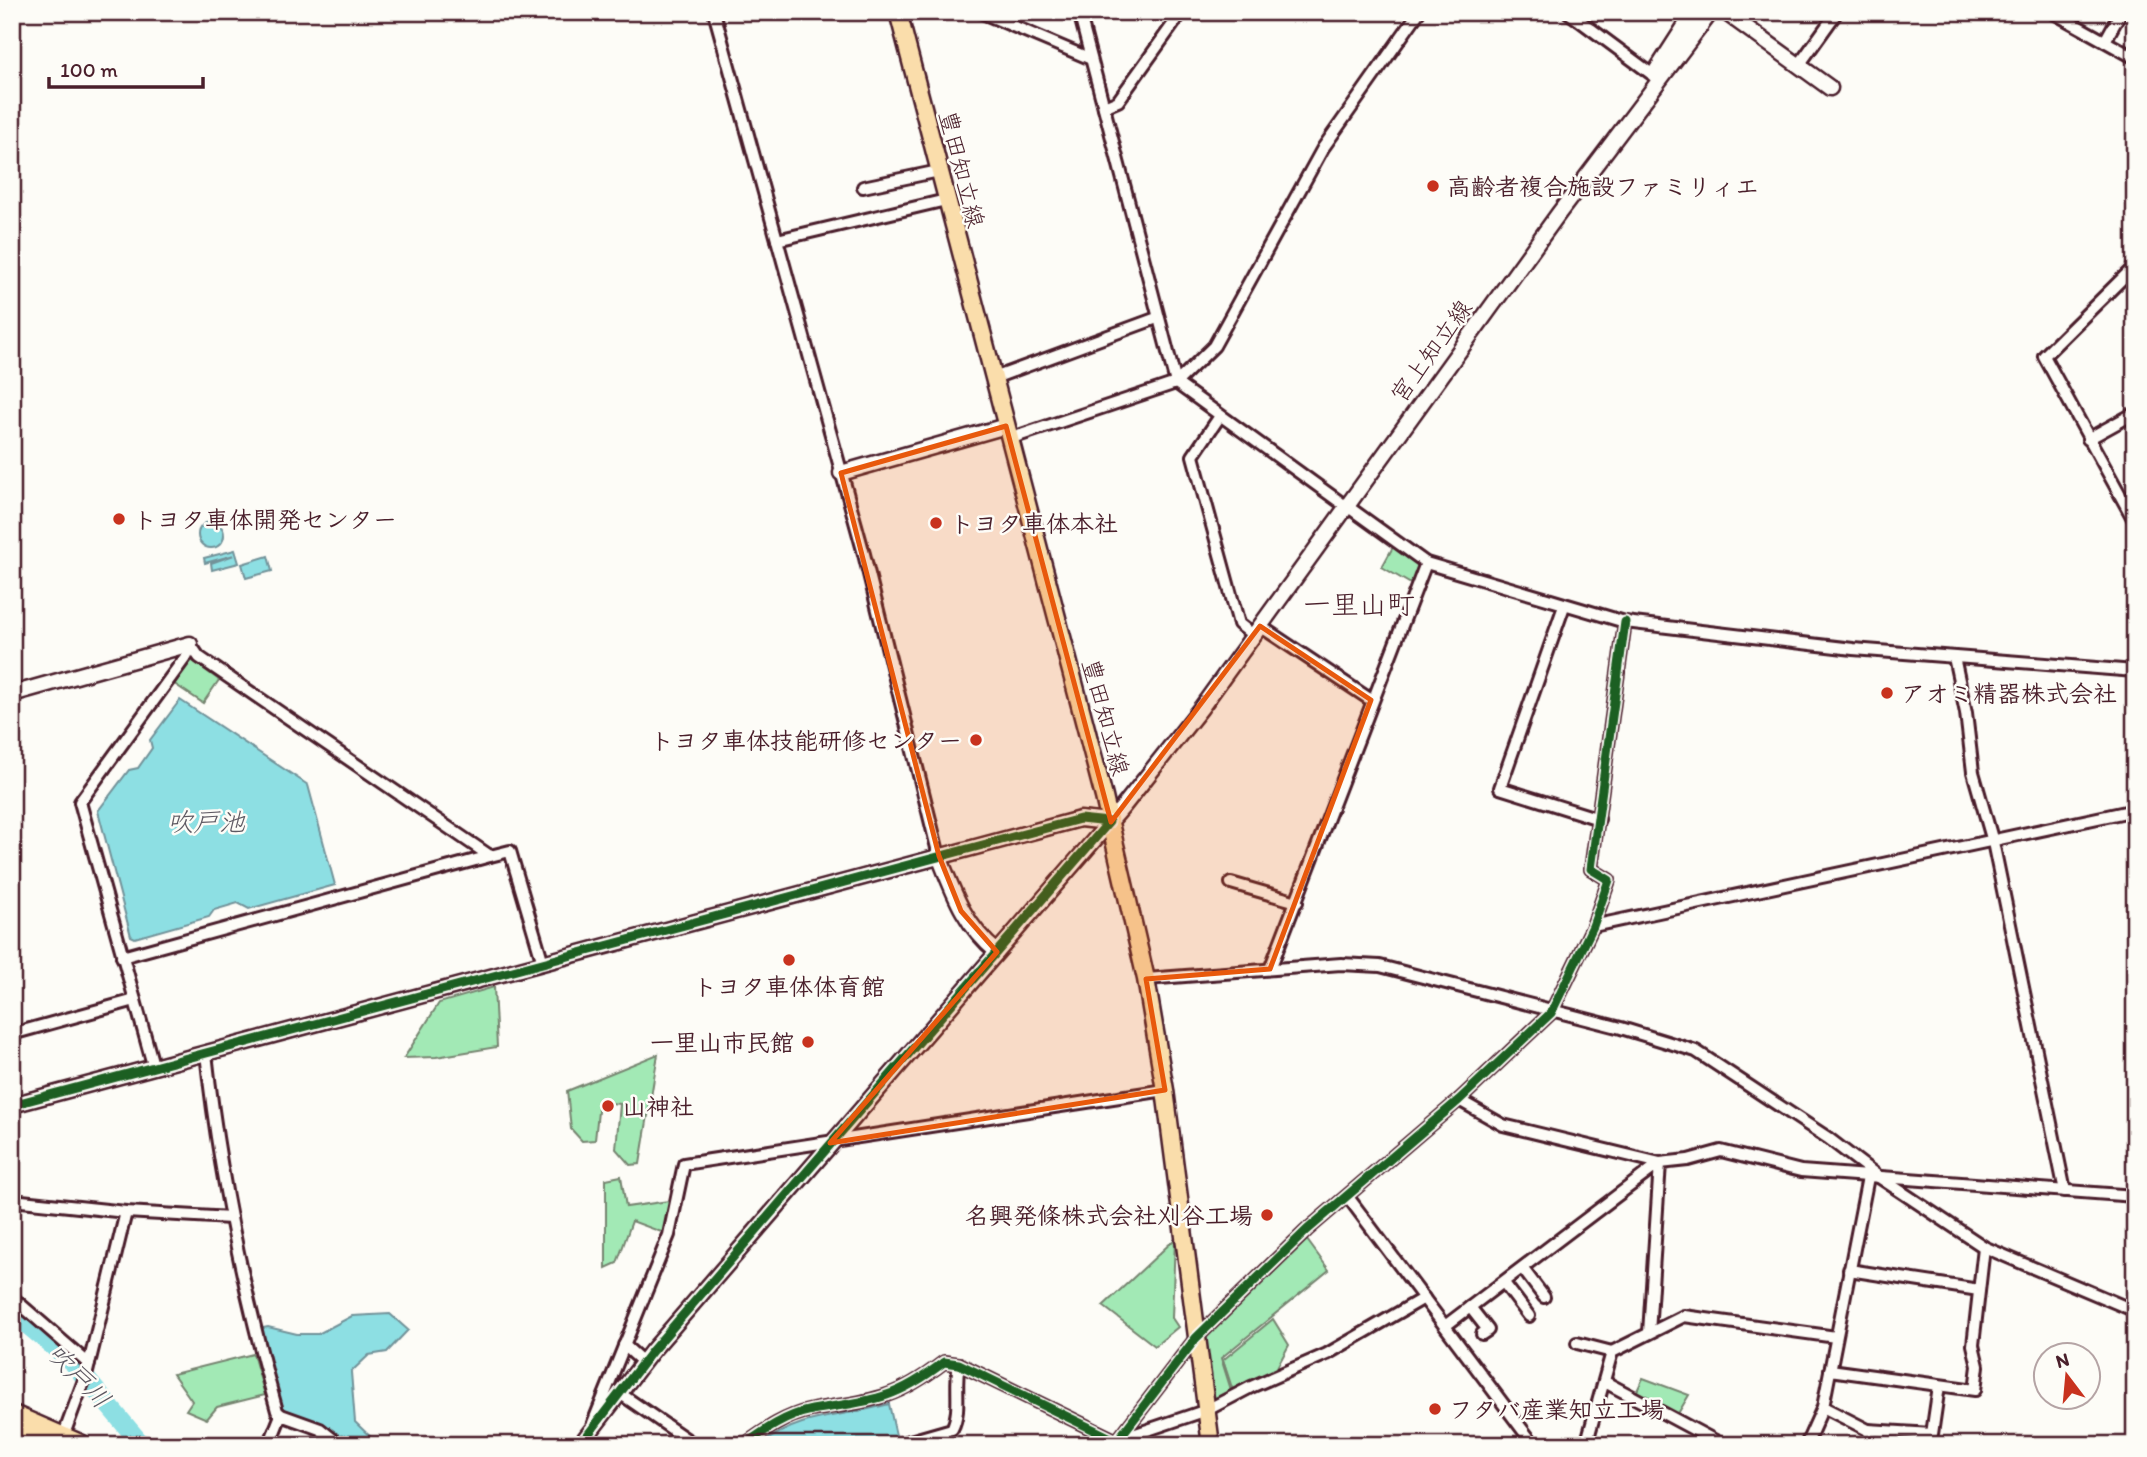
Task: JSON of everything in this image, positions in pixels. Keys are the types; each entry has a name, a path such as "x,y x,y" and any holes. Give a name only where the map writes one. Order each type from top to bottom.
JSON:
{"highway":[{"path":"12,1415 55,1441"},
{"path":"12,1430 81,1445"}],"main road":[{"name":"豊田知立線","path":"898,12 1109,822 1146,979 1165,1090 1212,1445"}],"street":[{"path":"714,12 841,473 939,856 961,911 982,939 997,951"},
{"path":"980,12 1091,59"},
{"path":"1079,12 1176,383 1426,564 1625,622 1853,649 2134,667"},
{"path":"1104,107 1118,101 1182,12"},
{"path":"841,473 1008,433 1176,383 1214,346 1322,148 1419,12"},
{"path":"1568,12 1653,75"},
{"name":"宮上知立線","path":"1344,504 1553,207 1653,75 1694,12"},
{"name":"宮上知立線","path":"580,1445 618,1392 1109,822 1191,717 1196,705 1344,504 1711,12"},
{"path":"1725,12 1830,88"},
{"path":"1799,65 1837,12"},
{"path":"2052,12 2069,16 2135,58"},
{"path":"2105,41 2121,12"},
{"path":"863,187 939,171"},
{"path":"777,240 946,200"},
{"path":"2135,266 2044,356 2135,522"},
{"path":"994,378 1157,318"},
{"path":"2088,439 2135,413"},
{"path":"1220,416 1194,456 1239,624 1254,628 1371,700"},
{"path":"1270,969 1371,700 1403,631 1426,564"},
{"path":"1564,606 1500,788 1599,820"},
{"path":"1115,1443 1196,1338 1307,1230 1459,1100 1551,1013 1593,926 1609,880 1591,869 1625,622"},
{"path":"12,694 190,644"},
{"path":"190,644 199,657 490,856"},
{"path":"153,1065 80,802 187,655 190,644"},
{"path":"1954,657 1966,713 1973,772 1993,842 2064,1191"},
{"path":"1593,926 2135,810"},
{"path":"12,1104 1080,819 1109,822"},
{"path":"122,957 510,851 543,963"},
{"path":"1231,883 1297,902"},
{"path":"1146,979 1341,964 1380,966 1551,1013 1621,1028 1696,1051 1828,1138 1874,1177 1984,1247 2135,1311"},
{"path":"12,1034 135,1000"},
{"path":"206,1052 213,1118 231,1218 253,1327 277,1411 281,1415 320,1429 340,1445"},
{"path":"591,1429 669,1235 684,1164 1165,1090"},
{"path":"1459,1100 1503,1125 1660,1163 1688,1160 1721,1151 1801,1171 2135,1196"},
{"path":"1445,1326 1660,1163"},
{"path":"1649,1334 1660,1163"},
{"path":"1806,1445 1823,1407 1849,1270 1874,1177"},
{"path":"1348,1197 1534,1445"},
{"path":"12,1200 127,1212 231,1218"},
{"path":"55,1441 87,1373 127,1212"},
{"path":"1830,1370 1975,1390 1978,1366 1973,1345 1984,1247"},
{"path":"1523,1269 1544,1297"},
{"path":"1849,1270 1979,1290"},
{"path":"1504,1283 1529,1316"},
{"path":"12,1297 87,1373"},
{"path":"744,1445 774,1423 810,1410 846,1407 890,1394 921,1379 944,1362 959,1364 1115,1443 1208,1410 1251,1387 1327,1354 1424,1298"},
{"path":"1471,1307 1488,1330 1482,1334"},
{"path":"1577,1343 1612,1352 1684,1316 1836,1337"},
{"path":"624,1345 644,1363"},
{"path":"1586,1445 1612,1352"},
{"path":"896,1445 952,1429 959,1415 955,1384 959,1364"},
{"path":"1605,1382 1722,1445"},
{"path":"1823,1407 1868,1430 1932,1434 1939,1386"},
{"path":"618,1392 695,1445"},
{"path":"269,1445 281,1415"},
{"path":"1868,1430 1874,1445"},
{"path":"1716,1445 1722,1445"}],"highlighted area":[{"path":"1006,426 1111,822 1260,626 1371,700 1270,969 1146,979 1165,1090 830,1143 997,952 961,911 939,856 841,473"}],"green space":[{"path":"1393,547 1424,567 1416,587 1382,567"},
{"path":"190,659 219,680 203,703 173,683"},
{"path":"494,987 497,1047 436,1057 404,1058 439,1003"},
{"path":"658,1054 640,1164 630,1165 616,1149 620,1104 599,1102 595,1140 582,1141 571,1129 567,1091"},
{"path":"621,1176 626,1207 676,1200 664,1233 632,1221 617,1263 606,1268 606,1179"},
{"path":"1175,1239 1172,1318 1178,1327 1155,1346 1103,1306"},
{"path":"1307,1240 1329,1270 1221,1358 1232,1393 1214,1401 1205,1338"},
{"path":"1273,1319 1289,1345 1275,1371 1233,1391 1223,1360"},
{"path":"253,1354 265,1395 217,1407 207,1419 186,1410 192,1401 173,1374"},
{"path":"1643,1378 1689,1395 1676,1417 1635,1395"}],"water":[{"path":"211,522 220,526 224,535 220,544 211,548 202,544 198,535 202,526"},
{"path":"235,550 239,563 212,570 211,563 234,555 205,563 204,558"},
{"path":"268,556 272,571 246,578 242,564"},
{"name":"吹戸池","path":"180,700 308,785 335,885 249,909 238,903 214,910 209,917 135,938 131,936 98,811 129,770 138,768 152,748 150,740"},
{"path":"390,1314 408,1330 387,1352 369,1355 351,1372 355,1422 379,1445 345,1445 321,1423 281,1408 258,1329 268,1327 297,1334 318,1334 352,1316"},
{"path":"889,1404 897,1440 871,1445 760,1445 791,1427 806,1422"}],"waterway":[{"name":"吹戸川","path":"12,1312 73,1363 142,1445"}],"cycle path":[{"path":"744,1445 793,1415 895,1392 917,1381 944,1362 959,1364 1117,1441 1196,1338 1307,1230 1459,1100 1551,1013 1593,926 1609,880 1591,869 1625,622"},
{"path":"12,1105 1080,819 1109,822 652,1351 580,1445"}],"place":[{"name":"高齢者複合施設ファミリィエ","path":"1433,186"},
{"name":"トヨタ車体開発センター","path":"119,519"},
{"name":"トヨタ車体本社","path":"936,523"},
{"name":"アオミ精器株式会社","path":"1887,693"},
{"name":"トヨタ車体技能研修センター","path":"976,740"},
{"name":"トヨタ車体体育館","path":"789,960"},
{"name":"一里山市民館","path":"808,1042"},
{"name":"山神社","path":"608,1106"},
{"name":"名興発條株式会社刈谷工場","path":"1267,1215"},
{"name":"フタバ産業知立工場","path":"1435,1409"}],"district":[{"name":"一里山町","path":"1359,604"}]}
